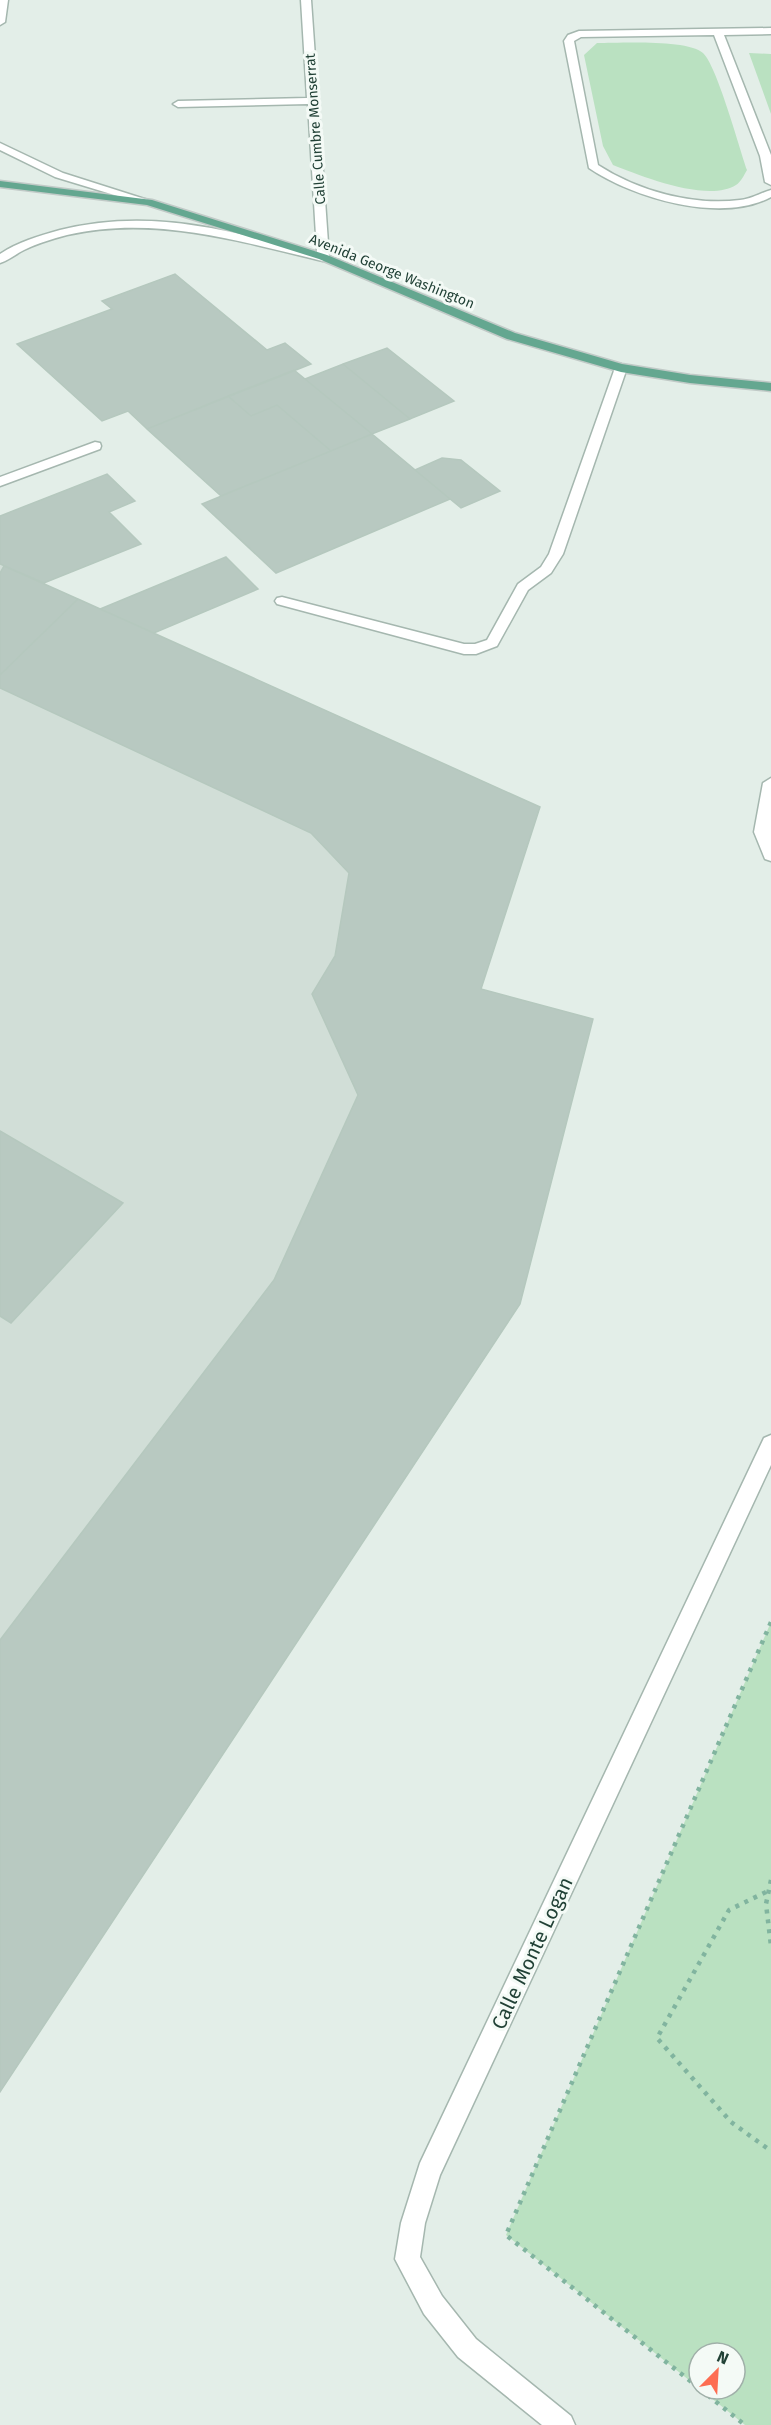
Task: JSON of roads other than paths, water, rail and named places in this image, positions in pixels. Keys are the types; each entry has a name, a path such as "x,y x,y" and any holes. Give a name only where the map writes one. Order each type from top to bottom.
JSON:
{"main road":[{"name":"Avenida George Washington","path":"0,184 148,202 323,257 511,336 621,368 690,379 771,387"}],"street":[{"path":"0,22 3,0"},
{"name":"Calle Cumbre Monserrat","path":"306,0 323,257"},
{"path":"771,31 579,34 569,41 593,166 635,189 696,202 740,204 754,202 771,193"},
{"path":"718,32 766,156 771,182"},
{"path":"178,104 313,101"},
{"path":"0,146 59,175 148,202"},
{"path":"0,259 39,240 73,230 113,224 150,223 187,228 323,257"},
{"path":"282,602 464,649 476,649 492,643 523,587 546,570 556,554 621,368"},
{"path":"0,482 94,446"},
{"path":"771,783 762,832 771,855"},
{"name":"Calle Monte Logan","path":"562,2425 467,2348 433,2305 408,2259 413,2223 429,2172 771,1444"}]}
